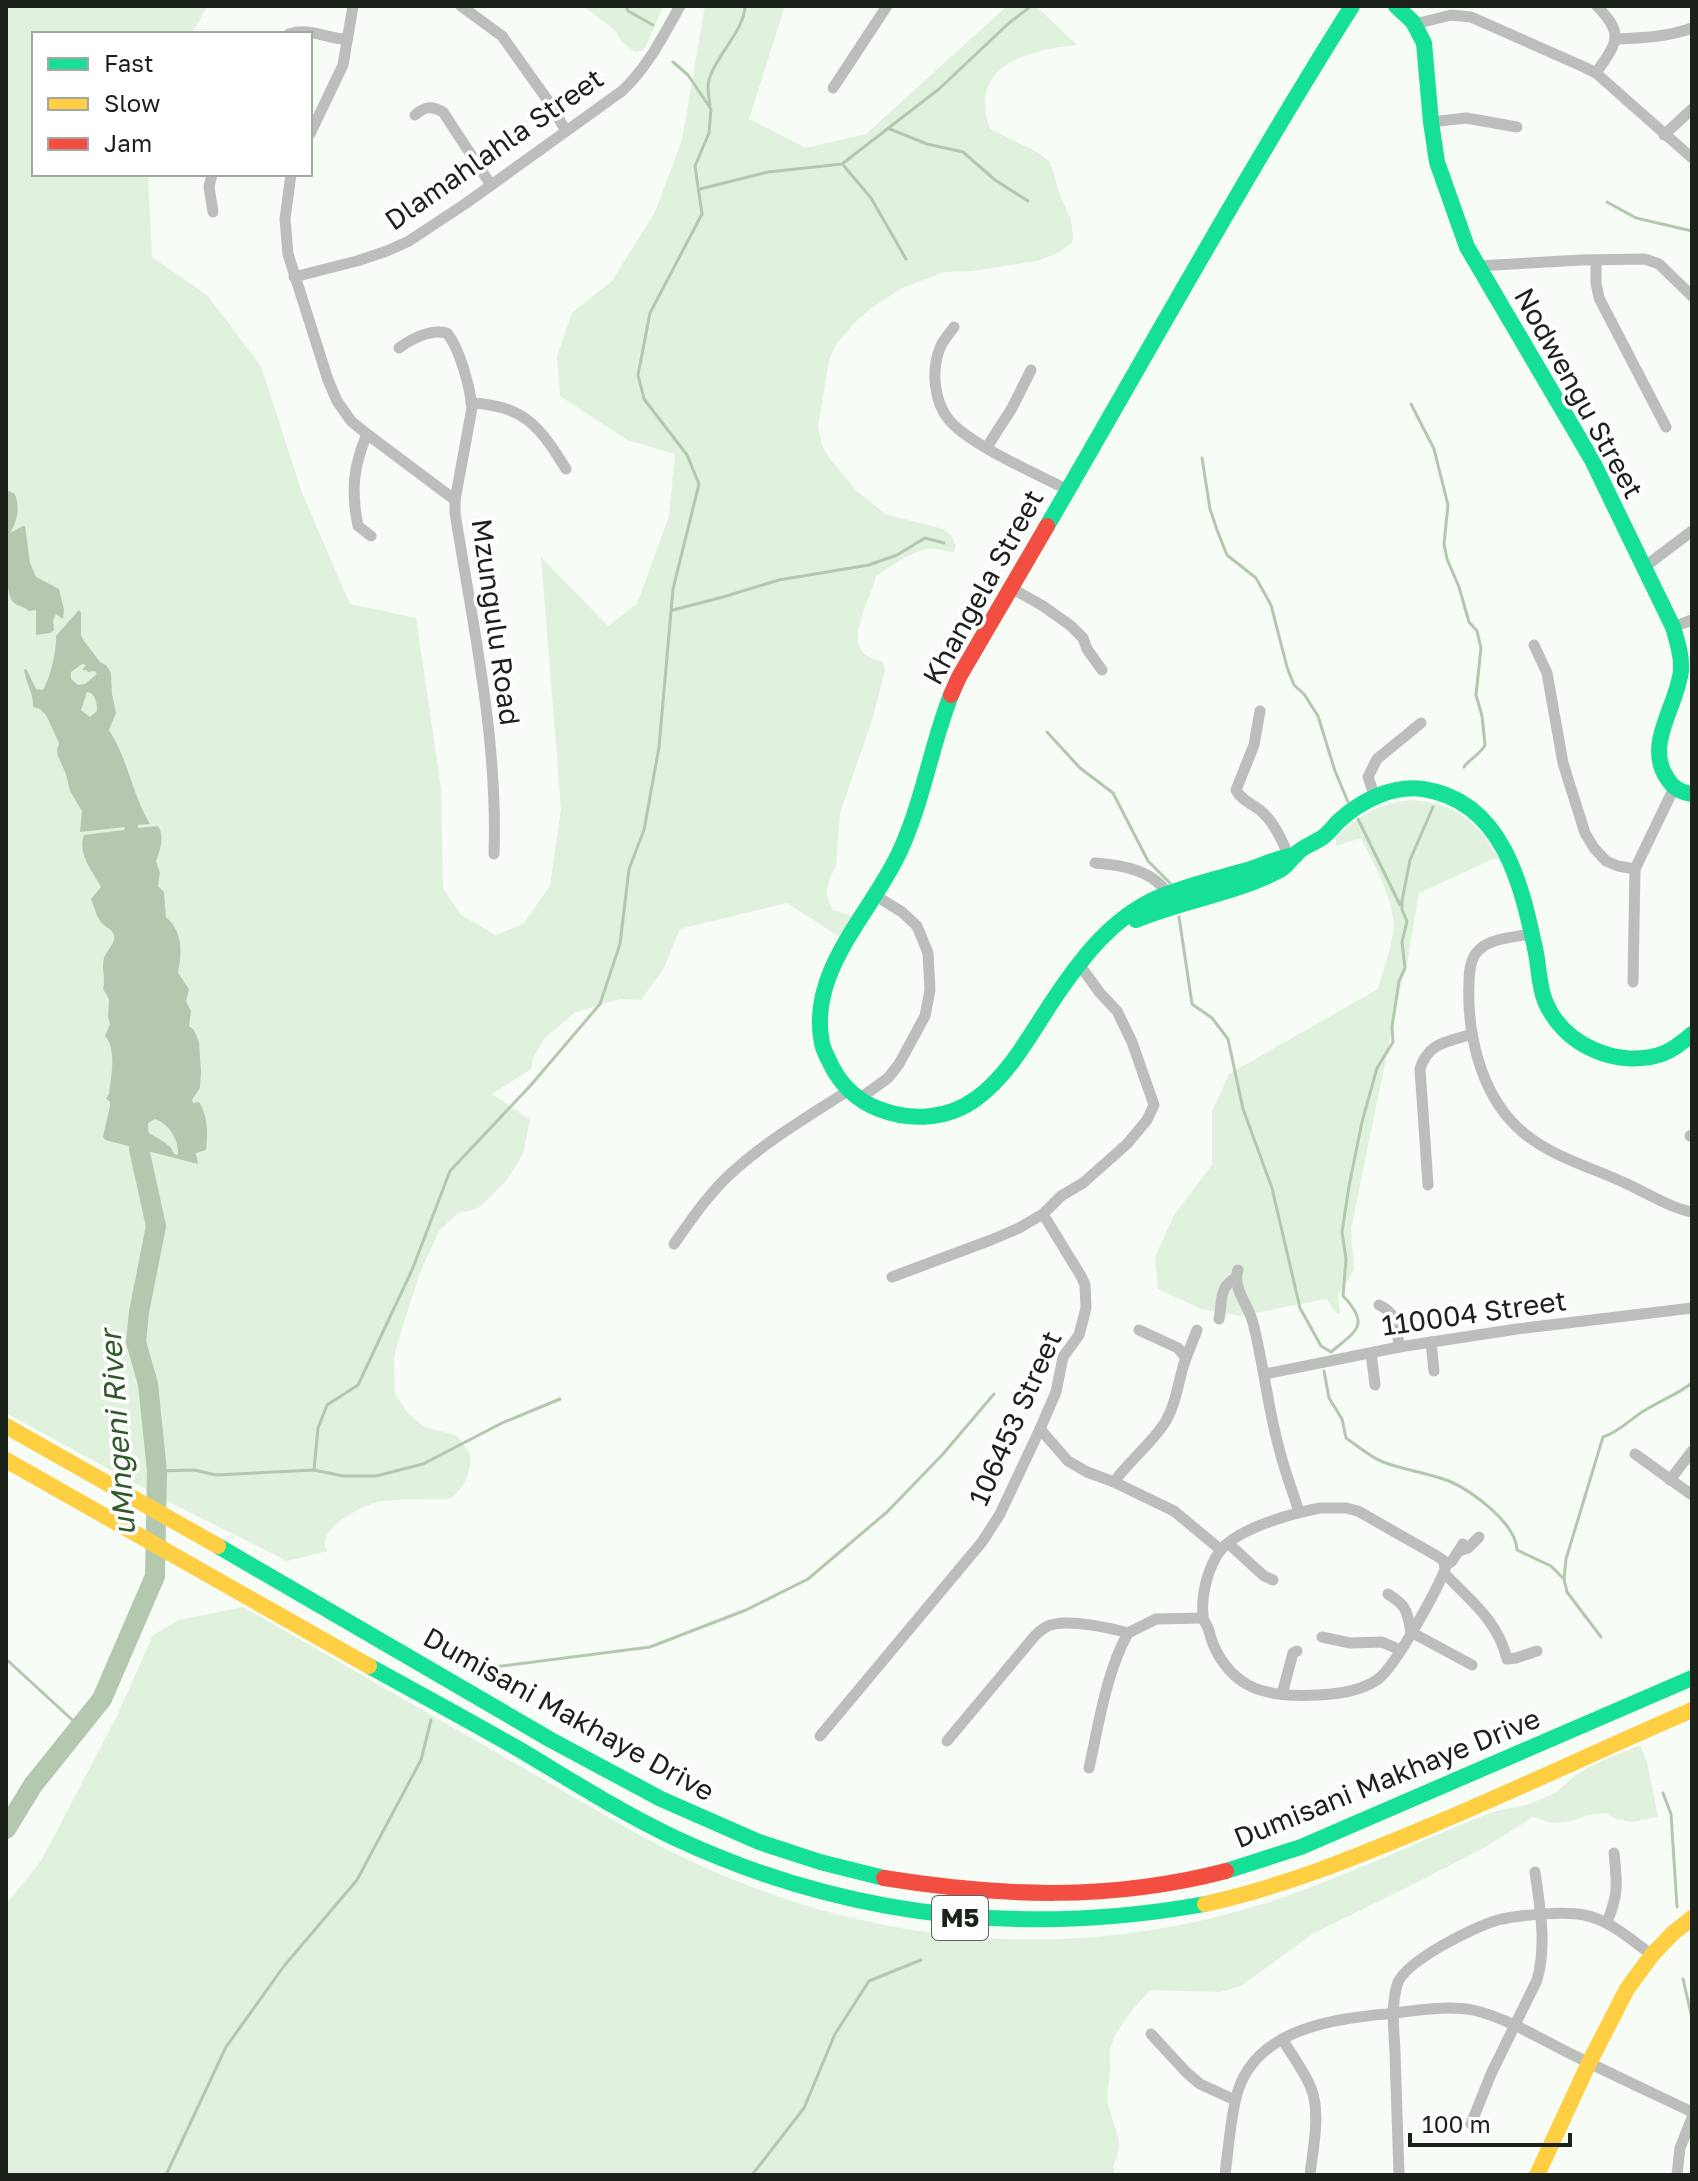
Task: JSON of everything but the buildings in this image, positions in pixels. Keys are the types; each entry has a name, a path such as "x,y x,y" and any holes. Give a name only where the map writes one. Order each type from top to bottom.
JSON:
{"main road":[{"name":"Khangela Street","path":"854,1095 830,1065 822,1044 819,1023 821,1002 838,958 894,865 949,698 1283,116 1352,6"},
{"path":"1396,6 1415,24"},
{"name":"Nodwengu Street","path":"1415,24 1424,43 1437,162 1467,247 1592,460 1673,627 1681,653 1681,672 1659,745 1659,761 1665,777 1674,788"},
{"path":"1674,788 1692,794"},
{"path":"854,1095 888,1113 923,1118 949,1113 971,1103 1004,1072 1079,964 1098,942 1170,899 1249,883 1280,870 1354,809 1388,792 1418,789 1453,798 1471,808 1492,829 1507,851 1518,875 1546,1002 1569,1034 1598,1052 1638,1059 1662,1054 1692,1034"},
{"name":"Dumisani Makhaye Drive","path":"6,1426 633,1785 774,1848 840,1868 910,1883 987,1892 1061,1893 1127,1889 1205,1877 1259,1862 1330,1835 1692,1678"},
{"name":"Dumisani Makhaye Drive","path":"6,1460 509,1743 609,1804 676,1838 767,1876 823,1894 913,1912 997,1921 1082,1921 1192,1906 1282,1884 1383,1846 1692,1710"},
{"path":"1537,2175 1627,1989 1652,1955 1692,1918"}],"street":[{"path":"312,130 343,65 353,6"},
{"path":"461,6 502,36 566,131"},
{"name":"Dlamahlahla Street","path":"294,277 387,251 439,223 633,80 654,53 680,6"},
{"path":"833,88 887,6"},
{"path":"1596,73 1615,39 1613,24 1597,6"},
{"path":"1415,24 1451,15 1471,17 1596,73 1692,158"},
{"path":"1615,39 1692,28"},
{"path":"312,32 347,39"},
{"path":"415,115 433,107 443,112 491,185"},
{"path":"1664,135 1692,109"},
{"path":"1431,122 1466,118 1517,127"},
{"path":"212,176 209,187 213,212"},
{"name":"Mzungulu Road","path":"291,176 285,219 288,254 341,409 367,434 455,500 487,702 495,802 494,854"},
{"path":"1478,266 1645,259 1659,264 1692,296"},
{"path":"1596,260 1599,298 1666,427"},
{"path":"954,327 937,358 935,385 949,420 960,431 987,447 1068,490"},
{"path":"399,348 413,339 437,331 447,333 454,342 471,403 455,500"},
{"path":"987,447 1031,370"},
{"path":"471,403 502,406 527,420 551,445 566,469"},
{"path":"367,434 354,475 353,491 358,526 371,536"},
{"path":"1643,568 1692,531"},
{"path":"1011,588 1071,626 1083,638 1102,670"},
{"path":"1673,627 1692,620"},
{"path":"1534,645 1547,673 1563,763 1585,833 1606,861 1635,869"},
{"path":"1260,711 1254,745 1236,790 1240,797 1267,817 1292,857"},
{"path":"1375,797 1368,777 1375,761 1421,723"},
{"path":"1633,982 1635,869 1674,788"},
{"path":"1095,863 1139,871 1159,883 1170,899"},
{"path":"674,1244 710,1195 737,1168 768,1144 888,1078 899,1064 925,1016 930,990 928,953 917,926 902,912 876,896"},
{"path":"1531,934 1492,942 1480,948 1473,957 1469,972 1472,1034 1495,1098 1515,1126 1548,1149 1692,1212"},
{"path":"892,1277 991,1240 1043,1214 1127,1144 1147,1120 1154,1105 1132,1042 1117,1011 1079,964"},
{"path":"1428,1185 1420,1069 1423,1058 1434,1047 1472,1034"},
{"name":"106453 Street","path":"820,1736 982,1542 1000,1514 1056,1392 1063,1357 1079,1335 1086,1296 1081,1276 1043,1214"},
{"path":"1219,1319 1222,1292 1237,1274 1237,1287 1252,1318 1279,1450 1299,1512"},
{"path":"1379,1305 1391,1310 1394,1316 1399,1347"},
{"name":"110004 Street","path":"1265,1374 1431,1342 1692,1308"},
{"path":"1139,1330 1178,1348 1186,1358"},
{"path":"1114,1482 1164,1425 1197,1330"},
{"path":"1431,1342 1434,1371"},
{"path":"1371,1353 1375,1385"},
{"path":"1040,1429 1068,1461 1174,1511 1273,1580"},
{"path":"1670,1480 1692,1451"},
{"path":"1635,1454 1692,1495"},
{"path":"1479,1537 1468,1548 1460,1548 1444,1570 1389,1668 1378,1679 1362,1687 1304,1696 1257,1689 1231,1672 1219,1657 1202,1618 1206,1585 1225,1547 1250,1530 1299,1512 1346,1508 1358,1511 1444,1561 1444,1570 1490,1620 1507,1659 1537,1651"},
{"path":"1388,1594 1408,1613 1411,1632"},
{"path":"1089,1768 1105,1696 1128,1633 1156,1619 1202,1618"},
{"path":"947,1741 1033,1638 1045,1628 1058,1623 1128,1633"},
{"path":"1411,1632 1472,1665"},
{"path":"1322,1637 1350,1643 1382,1642 1400,1650"},
{"path":"1282,1694 1293,1653 1297,1651"},
{"path":"1607,1922 1617,1893 1614,1853"},
{"path":"1471,2124 1541,1965 1541,1915 1535,1872"},
{"path":"1399,2175 1394,2013 1396,1985 1408,1968 1436,1949 1497,1920 1541,1915 1580,1914 1607,1922 1652,1955"},
{"path":"1225,2175 1235,2100 1249,2069 1282,2039 1328,2021 1465,2009 1485,2014 1692,2112"},
{"path":"1151,2034 1200,2084 1235,2100"},
{"path":"1282,2039 1307,2079 1314,2097 1315,2126 1310,2175"},
{"path":"1677,2175 1680,2148 1692,2118"}],"shaded area":[{"path":"6,6 207,6 193,32 32,32 32,176 148,176 152,257 207,295 261,366 302,493 350,604 416,618 441,788 443,888 461,915 496,935 523,924 550,886 561,809 541,557 608,626 637,604 669,516 675,454 627,440 560,396 557,356 572,313 612,281 655,212 682,140 705,6 785,6 749,119 806,148 866,134 1007,6 1036,6 1077,45 1040,51 1006,65 994,76 987,90 985,107 990,129 1037,152 1050,162 1071,219 1072,243 1058,253 1037,261 944,272 902,288 853,324 836,345 829,360 818,427 829,458 857,491 885,514 943,529 952,536 956,546 954,552 932,549 915,553 876,576 860,623 858,642 861,650 883,662 885,670 873,717 840,813 836,866 827,891 833,910 855,917 841,938 787,903 680,929 664,968 641,1000 620,999 574,1013 544,1039 533,1058 531,1069 492,1094 530,1120 523,1154 506,1181 480,1207 459,1212 439,1231 419,1275 394,1359 395,1393 407,1412 424,1427 456,1435 470,1453 470,1466 459,1490 449,1499 374,1503 348,1515 332,1528 325,1543 327,1551 287,1561 173,1504 6,1413"},
{"path":"583,6 661,6 662,9 645,48 635,52 621,41 616,31"},
{"path":"6,493 15,494 18,509 10,533 25,526 30,563 36,577 59,589 63,619 56,614 54,630 50,633 36,635 36,610 29,611 17,605 10,595 5,550"},
{"path":"79,610 84,641 111,673 116,713 109,730 150,824 138,825 138,828 158,826 160,830 161,844 156,861 160,873 158,886 164,892 166,917 178,936 178,973 189,989 186,1001 191,1011 189,1026 199,1042 200,1088 192,1100 193,1103 199,1102 202,1108 207,1137 206,1150 196,1153 198,1164 103,1137 110,1106 106,1098 112,1064 111,1048 105,1036 110,1024 109,999 103,989 103,966 114,935 99,920 91,899 101,887 86,862 82,842 84,835 124,830 125,827 80,832 82,811 70,791 58,756 59,743 46,715 33,707 24,669 36,689 43,690 52,664 56,636","holes":["82,664 86,665 82,670 97,674 85,684 78,685 71,679 71,672","87,692 92,694 97,711 90,717 81,710","155,1119 165,1125 175,1139 178,1155 145,1129"]},
{"path":"1412,800 1454,810 1474,825 1499,859 1419,893 1407,965 1351,1229 1354,1270 1338,1295 1340,1314 1326,1299 1240,1316 1201,1309 1158,1289 1155,1257 1174,1215 1212,1165 1212,1111 1229,1074 1378,989 1393,934 1392,910 1361,838 1336,846 1336,837 1371,811"},
{"path":"244,1607 629,1829 705,1867 782,1898 861,1920 942,1934 1023,1939 1105,1936 1187,1924 1269,1902 1488,1814 1545,1797 1585,1769 1640,1745 1647,1762 1658,1817 1632,1822 1605,1813 1551,1823 1533,1817 1487,1846 1314,1933 1241,1986 1220,1992 1150,1990 1120,2027 1110,2052 1108,2103 1119,2143 1113,2167 1115,2175 6,2175 6,1904 41,1861 116,1718 153,1635 179,1620"}],"waterway":[{"path":"626,6 628,11 653,25"},
{"path":"710,105 710,77 739,26 745,6"},
{"path":"700,189 768,172 842,164 939,89 1031,6"},
{"path":"314,1470 318,1428 327,1405 358,1385 412,1270 450,1171 531,1085 600,1004 620,944 629,869 644,830 659,747 673,589 699,484 687,455 644,399 638,375 650,313 702,214 695,166 709,133 711,109 688,75 673,62"},
{"path":"890,129 927,144 963,152 995,180 1028,201"},
{"path":"844,166 871,198 906,259"},
{"path":"1607,202 1636,218 1692,231"},
{"path":"1411,404 1434,449 1448,505 1444,544 1447,559 1481,648 1476,695 1485,745 1464,767"},
{"path":"1202,458 1210,509 1227,555 1256,578 1271,605 1294,685 1318,716 1348,802"},
{"path":"673,610 779,580 869,565 897,555 925,538 944,543"},
{"path":"1047,732 1080,768 1113,793 1148,861 1170,883"},
{"path":"1179,917 1192,1004 1212,1018 1228,1039 1243,1109 1272,1188 1300,1308 1321,1346 1331,1352 1357,1327 1356,1314 1343,1296 1346,1259 1342,1232 1362,1122 1377,1068 1393,1042 1392,1027 1399,981 1405,968 1402,942 1407,921 1402,901 1410,860 1433,807"},
{"path":"1358,819 1400,905"},
{"name":"uMngeni River","path":"6,1829 33,1785 102,1699 155,1576 157,1471 148,1384 136,1342 156,1226 139,1149 138,1122"},
{"path":"1324,1371 1329,1398 1342,1419 1346,1438 1383,1462 1449,1481 1469,1492 1501,1519 1515,1540 1517,1550 1551,1566 1564,1579"},
{"path":"1601,1637 1567,1592 1564,1579 1566,1559 1603,1437 1692,1383"},
{"path":"470,1670 650,1647 746,1610 808,1579 887,1512 943,1454 994,1394"},
{"path":"157,1471 194,1470 216,1475 314,1470 343,1476 376,1476 423,1464 502,1423 560,1399"},
{"path":"6,1659 80,1727"},
{"path":"166,2175 226,2047 284,1966 357,1880 421,1760 431,1720"},
{"path":"1663,1793 1671,1814 1677,1907"},
{"path":"752,2175 804,2108 835,2034 869,1981 921,1960"},
{"path":"1683,1979 1692,2018"}],"traffic: fast":[{"path":"1047,526 1235,199 1352,6"},
{"path":"1396,6 1413,22 1424,43 1437,162 1467,247 1592,460 1673,627 1681,670 1664,724 1659,752 1669,781 1677,789 1692,794"},
{"path":"951,695 915,813 900,851 845,942 824,991 820,1017 824,1051 845,1086 871,1106 917,1117 942,1114 966,1105 1001,1076 1078,965 1101,938 1127,916 1141,906 1178,890 1296,855"},
{"path":"1136,920 1263,878 1282,868 1368,800 1400,789 1423,789 1451,797 1473,810 1491,829 1505,851 1524,901 1545,1001 1553,1017 1565,1030 1593,1050 1627,1058 1662,1054 1692,1034"},
{"path":"218,1546 551,1740 661,1799 759,1842 884,1878"},
{"path":"369,1666 655,1828 739,1865 803,1886 869,1902 935,1913 1001,1918 1069,1919 1137,1914 1205,1904"},
{"path":"1226,1871 1301,1847 1692,1678"}],"traffic: slow":[{"path":"6,1426 218,1546"},
{"path":"6,1460 369,1666"},
{"path":"1205,1904 1291,1880 1375,1849 1692,1710"},
{"path":"1537,2175 1627,1989 1652,1955 1692,1918"}],"traffic: jam":[{"path":"951,695 1047,526"},
{"path":"884,1878 971,1889 1056,1893 1140,1887 1226,1871"}]}
